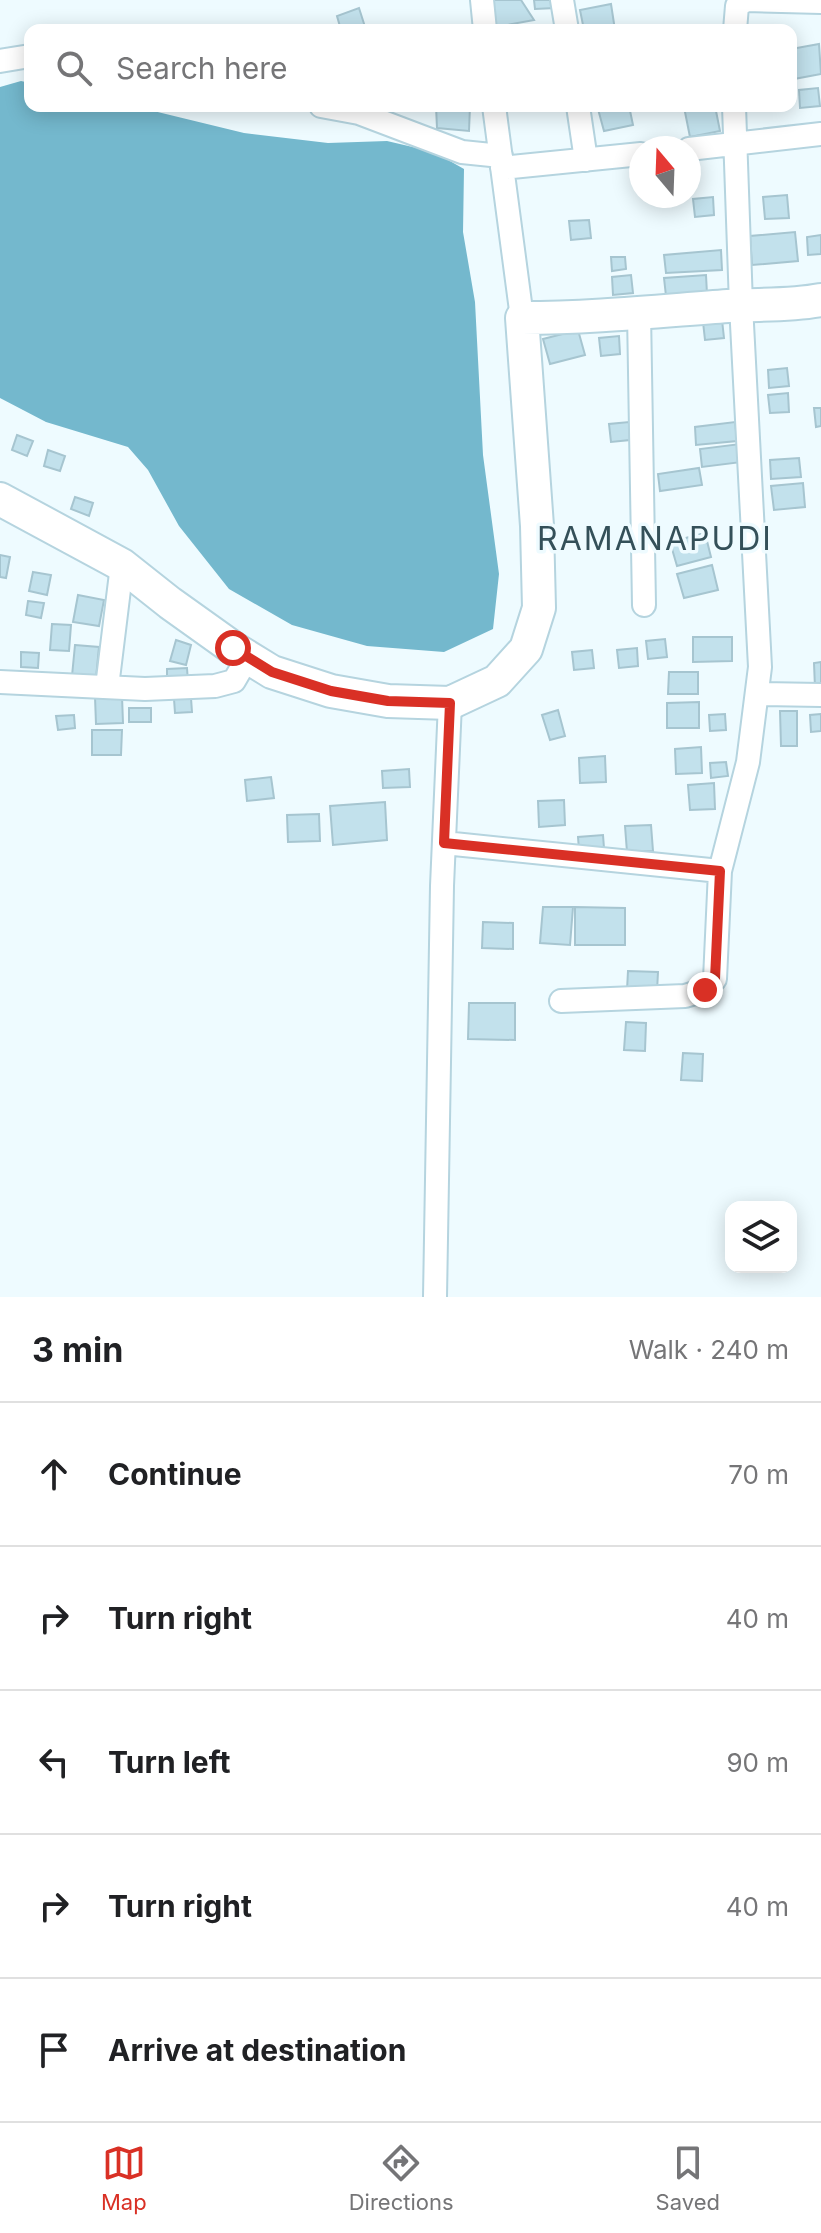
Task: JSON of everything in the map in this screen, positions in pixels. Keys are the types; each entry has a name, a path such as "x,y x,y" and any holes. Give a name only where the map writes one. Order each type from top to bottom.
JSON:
{"main road":[{"path":"0,499 122,565 170,603 272,672 331,691 388,701 450,703 497,681 526,649 539,608 537,526 522,318 821,300"}],"street":[{"path":"482,0 484,24"},
{"path":"562,0 566,24"},
{"path":"736,24 737,6 746,0 821,2"},
{"path":"0,61 24,57"},
{"path":"354,112 462,152 502,162 586,160 629,155"},
{"path":"495,112 522,318"},
{"path":"579,112 586,160"},
{"path":"561,1001 685,996 705,990 715,979 720,871 748,762 760,667 734,112"},
{"path":"701,148 821,134"},
{"path":"639,313 644,605"},
{"path":"107,687 122,565"},
{"path":"0,682 145,689 215,686 234,681 248,657"},
{"path":"757,694 821,695"},
{"path":"435,1297 444,843 450,703"},
{"path":"444,843 720,871"}],"water":[{"path":"24,82 24,112 158,112 244,133 328,143 387,141 434,152 464,169 463,232 475,302 483,455 499,574 493,629 444,652 367,646 292,625 229,589 179,526 148,470 128,447 46,422 0,398 0,87"}],"building":[{"path":"491,0 521,0 534,20 512,24 495,24"},
{"path":"534,0 554,0 555,8 535,9"},
{"path":"611,4 614,24 583,24 580,10"},
{"path":"359,8 364,24 339,24 337,16"},
{"path":"819,44 821,74 797,78 797,48"},
{"path":"818,88 820,106 800,108 799,90"},
{"path":"436,112 470,112 469,131 437,128"},
{"path":"599,112 630,112 633,125 604,131"},
{"path":"685,112 716,112 720,131 690,136"},
{"path":"787,195 789,218 765,219 763,197"},
{"path":"713,197 714,215 695,217 694,208 701,208 701,198"},
{"path":"589,220 591,238 571,240 569,221"},
{"path":"795,232 798,261 752,265 750,236"},
{"path":"821,235 821,254 808,255 807,237"},
{"path":"721,250 722,270 666,273 664,255"},
{"path":"611,257 625,257 626,269 612,271"},
{"path":"631,275 633,293 613,295 612,277"},
{"path":"706,275 707,294 666,296 664,278"},
{"path":"722,320 724,338 705,340 703,322"},
{"path":"578,330 585,355 550,364 543,339"},
{"path":"619,336 620,354 601,356 599,338"},
{"path":"787,368 789,386 769,388 768,370"},
{"path":"788,393 789,412 770,413 768,395"},
{"path":"814,408 821,408 821,426 816,427"},
{"path":"629,422 630,440 611,442 609,424"},
{"path":"735,422 737,441 696,445 695,427"},
{"path":"17,435 33,441 27,456 12,450"},
{"path":"740,444 742,462 702,467 700,449"},
{"path":"48,450 65,456 60,471 44,466"},
{"path":"799,458 801,477 771,479 770,460"},
{"path":"699,468 702,485 660,491 658,474"},
{"path":"803,483 805,507 774,510 771,486"},
{"path":"75,497 93,503 89,516 71,509"},
{"path":"705,533 711,557 677,566 670,542"},
{"path":"0,555 10,557 6,578 0,577"},
{"path":"712,565 718,590 684,598 677,574"},
{"path":"33,572 51,575 47,595 29,591"},
{"path":"78,595 104,600 99,626 73,622"},
{"path":"28,601 44,603 41,618 26,615"},
{"path":"52,624 71,625 69,651 50,650"},
{"path":"693,637 732,637 732,661 693,662"},
{"path":"665,639 667,657 648,659 646,641"},
{"path":"176,640 191,645 186,665 170,661"},
{"path":"75,645 99,647 96,678 72,676"},
{"path":"637,648 638,666 619,668 617,650"},
{"path":"592,650 594,668 574,670 572,652"},
{"path":"21,652 39,653 38,668 21,667"},
{"path":"821,662 821,688 815,688 814,663"},
{"path":"187,668 188,682 167,683 167,669"},
{"path":"669,672 698,672 698,694 668,694"},
{"path":"122,696 123,723 96,724 95,697"},
{"path":"191,698 192,712 175,713 174,699"},
{"path":"699,702 699,728 667,728 667,703"},
{"path":"129,708 151,708 151,722 129,722"},
{"path":"558,710 565,736 550,740 542,715"},
{"path":"780,711 797,711 797,746 781,746"},
{"path":"725,714 726,730 710,731 709,715"},
{"path":"821,714 821,731 811,732 810,715"},
{"path":"74,715 75,728 58,730 56,716"},
{"path":"92,730 122,730 121,755 92,755"},
{"path":"701,747 702,773 676,774 675,749"},
{"path":"605,756 606,782 580,783 579,758"},
{"path":"726,762 728,776 711,778 710,763"},
{"path":"409,769 410,787 383,788 382,771"},
{"path":"271,777 274,798 247,801 245,780"},
{"path":"714,783 715,809 690,810 688,785"},
{"path":"564,800 565,825 539,827 538,801"},
{"path":"385,802 387,840 333,845 330,806"},
{"path":"319,814 320,841 288,842 287,815"},
{"path":"651,825 653,851 627,852 625,826"},
{"path":"603,835 604,848 579,850 578,837"},
{"path":"543,907 573,907 570,945 540,943"},
{"path":"575,907 625,908 625,945 575,945"},
{"path":"483,922 513,923 513,949 482,948"},
{"path":"628,971 658,972 657,991 627,990"},
{"path":"469,1003 515,1003 515,1040 468,1039"},
{"path":"626,1022 646,1023 645,1051 624,1050"},
{"path":"683,1053 703,1054 702,1081 681,1080"}],"district":[{"name":"RAMANAPUDI","path":"655,539"}],"route":[{"path":"233,648 272,672 331,691 388,701 450,703 444,843 720,871 715,979 705,990"}]}
